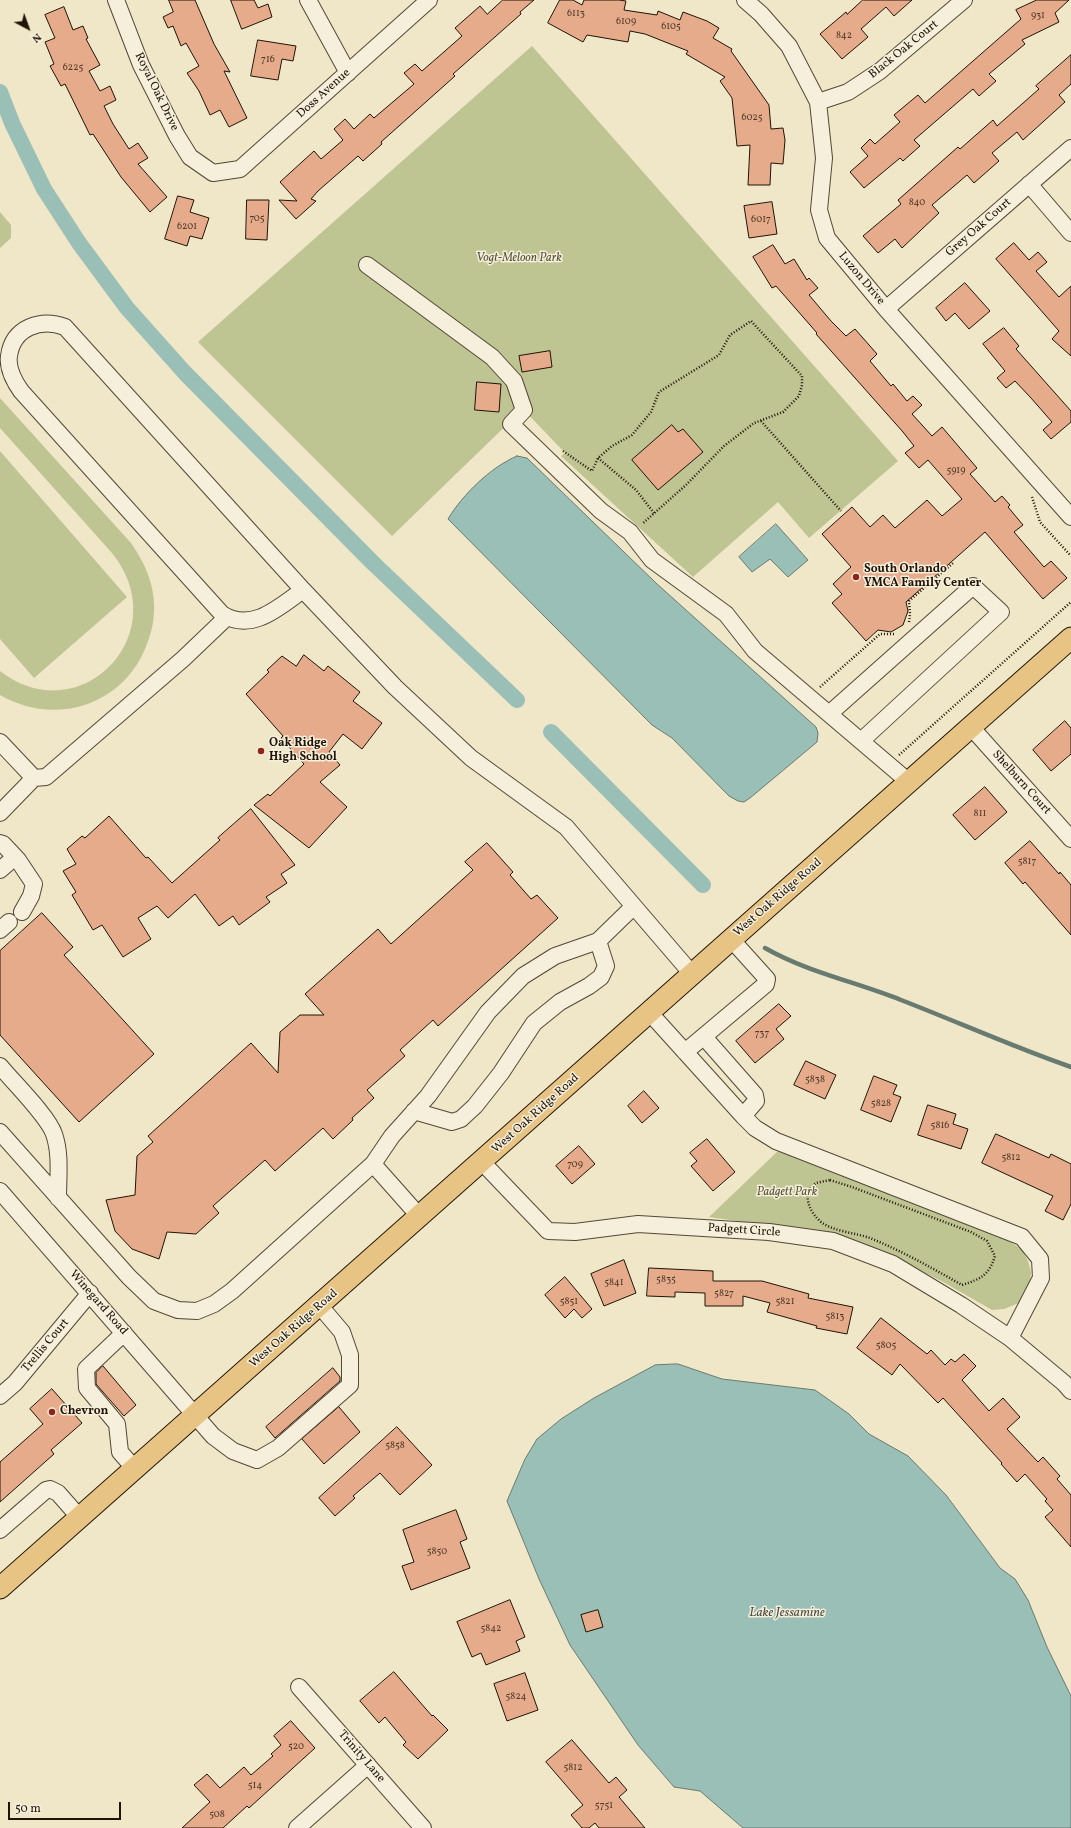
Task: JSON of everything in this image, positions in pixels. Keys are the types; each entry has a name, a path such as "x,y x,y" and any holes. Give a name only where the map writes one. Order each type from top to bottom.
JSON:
{"main road":[{"name":"West Oak Ridge Road","path":"0,1588 320,1306 1071,638"}],"street":[{"name":"Royal Oak Drive","path":"116,0 141,65 177,136 190,157 213,173"},
{"path":"308,0 348,73"},
{"name":"Doss Avenue","path":"213,173 240,169 429,0"},
{"name":"Luzon Drive","path":"745,0 761,14 789,46 818,102 824,158 819,210 827,238 886,309 1071,518"},
{"name":"Black Oak Court","path":"818,102 848,92 880,71 964,0"},
{"name":"Grey Oak Court","path":"886,309 1071,148"},
{"path":"1029,184 1071,232"},
{"path":"367,265 492,357 514,381 524,410 511,424 601,510 630,532 652,560 726,614 755,651 909,782"},
{"path":"303,590 272,612 257,619 242,622 231,620 222,614 21,391 14,380 9,367 9,356 12,345 18,336 26,329 36,324 46,323 65,327 303,590 395,687 450,739 478,762 566,827 692,974"},
{"path":"829,714 973,586 1001,612 861,741"},
{"path":"0,813 34,778 46,777 183,658 226,617"},
{"name":"Shelburn Court","path":"971,727 1071,839"},
{"path":"0,742 34,778"},
{"path":"0,843 3,844 15,857 34,884 31,896 10,921"},
{"path":"0,870 15,857"},
{"path":"0,1132 124,1271 154,1301 178,1310 197,1310 214,1304 232,1291 373,1164 392,1136 414,1111 458,1055 488,1012 522,976 555,956 598,941 633,907"},
{"path":"685,1052 766,984 767,979 731,939"},
{"path":"414,1111 452,1122 460,1119 475,1106 501,1073 534,1023 560,1002 589,986 601,977 606,966 598,941"},
{"path":"649,1012 743,1116 755,1128 776,1141 1022,1237 1040,1259 1041,1278 1010,1338"},
{"path":"704,1037 755,1095 756,1101 743,1116"},
{"path":"0,1066 40,1112 54,1132 59,1157 58,1198"},
{"name":"Padgett Circle","path":"482,1162 548,1231 575,1232 638,1224 769,1232 833,1241 893,1264 961,1305 1010,1338 1064,1383 1071,1391"},
{"path":"373,1164 420,1217"},
{"name":"Winegard Road","path":"0,1191 220,1442 234,1451 256,1460 278,1448 350,1385 350,1355 342,1332 320,1306"},
{"name":"Trellis Court","path":"0,1396 15,1383 90,1293"},
{"path":"124,1333 86,1369 87,1388 116,1424 120,1452 135,1469"},
{"path":"0,1530 46,1490 50,1489 58,1493 80,1518"},
{"name":"Trinity Lane","path":"299,1687 423,1828"},
{"path":"297,1828 368,1765"}],"path":[{"path":"559,449 592,471 598,458 612,446 632,435 651,412 659,392 674,382 703,367 719,355 730,335 751,321 802,376 802,385 799,396 783,412 754,423 724,446 639,527"},
{"path":"762,421 841,511"},
{"path":"598,458 636,490 654,513"},
{"path":"906,626 910,614 909,601 954,563"},
{"path":"888,764 1071,602"},
{"path":"809,697 880,634 892,634 898,632"},
{"path":"830,1180 970,1232 987,1241 995,1256 991,1267 984,1276 962,1285 898,1250 869,1238 831,1227 822,1222 810,1209 806,1200 808,1190 816,1183 830,1180"}],"green space":[{"name":"Vogt-Meloon Park","path":"532,46 898,461 809,538 778,502 693,577 561,456 565,453 523,409 392,536 198,342"},
{"path":"0,212 11,225 11,238 0,248"},
{"path":"0,398 131,543 143,563 151,584 154,598 153,620 148,641 138,663 124,681 107,694 88,704 66,709 44,709 22,705 0,695 0,671 30,687 60,690 88,682 110,666 126,642 133,614 129,584 112,553 0,428"},
{"path":"0,451 127,597 34,678 0,639"},
{"name":"Padgett Park","path":"778,1151 1005,1239 1022,1249 1028,1261 1031,1272 1030,1285 1021,1302 1004,1309 992,1310 945,1283 891,1255 766,1225 709,1217"}],"water":[{"path":"517,456 527,458 656,583 816,727 818,733 817,742 744,802 738,801 729,796 672,738 652,725 448,519 461,500 478,482 497,467"},
{"path":"776,524 808,560 788,577 770,559 752,572 739,557"},
{"name":"Lake Jessamine","path":"678,1364 722,1379 815,1390 849,1414 869,1434 908,1456 946,1495 1000,1568 1015,1579 1028,1600 1047,1647 1071,1696 1071,1828 743,1828 700,1791 674,1787 638,1745 570,1645 539,1579 507,1501 525,1459 537,1439 561,1419 594,1398 655,1365"}],"building":[{"path":"169,0 195,0 214,44 230,72 224,71 247,118 229,127 220,110 210,115 199,91 187,73 199,66 186,43 181,46 173,26 168,28 163,17 173,12"},
{"path":"231,0 254,0 258,8 268,4 272,17 242,29"},
{"path":"503,0 534,0 520,12 521,14 453,74 455,76 381,142 382,144 363,161 358,156 318,191 311,199 316,201 296,219 279,200 297,201 280,182 314,151 321,159 343,140 334,129 345,119 354,129 370,114 374,118 414,84 404,73 415,64 422,71 445,51 462,36 455,28 480,6 487,14"},
{"path":"560,0 573,0 582,5 584,0 626,1 624,10 657,15 658,11 680,20 683,12 707,21 719,28 713,38 732,49 731,51 769,105 771,129 783,128 785,140 783,164 771,163 770,185 748,185 750,145 737,146 732,98 720,81 725,77 686,54 688,51 645,34 630,31 628,42 587,35 583,42 548,23"},
{"path":"863,0 912,0 894,16 886,7 861,29 868,37 842,59 820,34"},
{"path":"1037,0 1069,0 1055,13 1059,22 1022,40 1025,44 989,74 996,81 979,96 973,89 914,140 920,146 903,161 900,158 864,188 850,172 868,156 861,148 870,139 875,144 900,122 894,115 918,95 925,103 1021,19 1016,10"},
{"path":"64,7 73,30 83,26 88,38 86,39 100,65 89,71 100,91 110,86 116,100 104,106 113,124 129,149 138,143 148,158 138,164 167,197 150,212 121,177 93,134 90,135 65,84 61,86 50,66 54,64 45,42 55,38 45,15"},
{"path":"258,40 296,46 293,61 282,59 278,80 251,76"},
{"path":"1071,55 1071,84 1059,95 1065,102 1023,140 1017,132 992,153 999,161 974,183 967,175 932,205 939,213 902,248 895,239 878,253 863,236 901,204 898,200 958,147 960,149 993,120 997,126 1039,89 1036,86"},
{"path":"178,196 194,200 190,212 209,218 202,239 190,236 187,246 165,239"},
{"path":"247,200 269,200 267,240 246,239"},
{"path":"772,202 777,234 749,238 744,206"},
{"path":"1014,243 1029,260 1038,252 1047,262 1036,271 1059,297 1071,286 1071,356 1052,339 1059,331 996,259"},
{"path":"773,245 785,264 794,259 807,280 809,278 818,288 809,295 831,321 846,336 855,329 877,354 870,361 891,386 893,384 907,401 913,396 922,405 912,414 932,436 942,427 977,468 970,474 995,502 1002,496 1010,505 1008,507 1023,525 1014,532 1044,567 1051,561 1067,578 1043,599 985,532 906,602 908,611 903,625 891,632 878,630 866,641 832,603 842,594 833,584 851,567 822,534 852,507 870,527 883,515 895,528 927,500 942,516 962,499 928,460 919,468 905,453 914,446 903,432 816,334 817,333 776,286 772,288 753,257"},
{"path":"965,283 990,311 969,329 955,313 946,321 936,308"},
{"path":"1004,328 1019,346 1016,349 1071,411 1071,422 1051,439 1043,430 1052,422 1031,398 1015,381 1006,388 997,378 1005,371 983,344"},
{"path":"550,351 552,367 522,372 519,356"},
{"path":"477,382 501,384 499,412 475,410"},
{"path":"672,425 678,432 683,429 703,452 658,490 632,460"},
{"path":"304,655 324,671 328,666 360,692 353,701 382,723 362,749 343,734 329,752 340,765 320,782 347,807 309,848 254,805 268,794 270,796 304,764 281,738 283,736 246,694 269,672 267,670 282,656 296,666"},
{"path":"1065,721 1071,728 1071,754 1051,771 1033,750"},
{"path":"985,787 1007,812 975,840 953,815"},
{"path":"251,809 295,865 281,874 287,883 266,897 270,902 239,925 233,916 219,926 195,894 168,918 157,906 138,918 151,939 123,957 102,925 93,930 72,895 76,892 63,871 76,864 67,849 82,836 85,838 109,816 146,858 148,857 172,883 220,840 218,838"},
{"path":"1030,841 1059,874 1060,872 1071,885 1071,935 1025,882 1023,884 1005,863"},
{"path":"487,843 513,872 510,875 531,899 537,895 558,918 438,1026 433,1020 400,1050 405,1056 367,1090 374,1098 352,1118 353,1120 333,1139 323,1128 275,1171 265,1160 213,1206 219,1213 196,1234 167,1232 159,1259 132,1249 115,1231 106,1200 135,1195 137,1156 153,1142 148,1136 251,1043 278,1073 280,1032 300,1015 324,1015 305,994 378,929 391,944 473,870 465,862"},
{"path":"42,913 73,947 64,955 154,1054 79,1122 0,1035 0,951"},
{"path":"779,1004 791,1016 776,1029 784,1039 755,1063 736,1041"},
{"path":"806,1061 836,1075 825,1099 794,1085"},
{"path":"874,1076 897,1085 893,1094 901,1097 891,1122 861,1110"},
{"path":"644,1091 659,1108 642,1123 628,1106"},
{"path":"928,1105 956,1114 953,1124 968,1129 961,1149 918,1135"},
{"path":"996,1134 1049,1158 1051,1154 1071,1164 1071,1204 1063,1220 1045,1211 1053,1196 982,1163"},
{"path":"707,1139 735,1172 713,1191 691,1166 697,1161 690,1153"},
{"path":"579,1146 595,1164 572,1184 556,1166"},
{"path":"624,1260 636,1293 604,1306 591,1274"},
{"path":"649,1268 713,1271 713,1281 762,1281 809,1294 808,1298 853,1307 847,1334 816,1328 817,1326 767,1312 770,1303 743,1296 743,1306 705,1306 705,1293 675,1292 675,1297 647,1296"},
{"path":"565,1277 592,1309 582,1318 574,1309 565,1318 545,1295"},
{"path":"881,1318 927,1354 931,1350 945,1365 951,1359 955,1362 964,1354 976,1366 962,1380 989,1411 1003,1398 1020,1417 1007,1429 1038,1462 1043,1457 1060,1476 1057,1479 1071,1495 1071,1547 1045,1517 1053,1510 1045,1501 1047,1499 1025,1474 1017,1482 1001,1464 1002,1463 943,1398 938,1403 900,1364 892,1375 857,1348"},
{"path":"103,1366 136,1405 124,1416 96,1384 96,1373"},
{"path":"333,1368 340,1377 340,1381 275,1438 266,1427"},
{"path":"52,1389 82,1423 51,1450 54,1454 0,1502 0,1462 43,1424 30,1409"},
{"path":"339,1407 360,1432 324,1464 302,1439"},
{"path":"397,1427 432,1465 400,1495 380,1473 353,1496 355,1498 335,1516 319,1498"},
{"path":"456,1510 467,1539 460,1542 470,1568 411,1590 402,1566 414,1562 403,1530"},
{"path":"510,1600 525,1637 516,1641 520,1651 486,1665 481,1653 472,1657 457,1622"},
{"path":"598,1610 603,1627 586,1632 581,1615"},
{"path":"394,1672 432,1716 433,1715 448,1730 418,1759 403,1745 406,1742 385,1717 379,1723 360,1701"},
{"path":"525,1673 538,1710 507,1721 494,1684"},
{"path":"291,1721 315,1748 249,1808 247,1806 223,1828 182,1828 210,1802 194,1785 207,1774 220,1788 244,1767 251,1775 273,1756 271,1754 281,1745 274,1736"},
{"path":"572,1740 609,1783 616,1777 627,1790 619,1797 645,1828 599,1828 595,1823 589,1828 582,1828 571,1815 583,1805 546,1762"}],"waterway":[{"path":"0,92 12,123 44,189 79,243 127,308 185,373 373,563 517,700"},
{"path":"551,732 703,885"},
{"path":"765,948 798,964 901,1000 1071,1067"}],"place":[{"name":"South Orlando YMCA Family Center","path":"856,577"},
{"name":"Oak Ridge High School","path":"261,751"},
{"name":"Chevron","path":"52,1412"}]}
